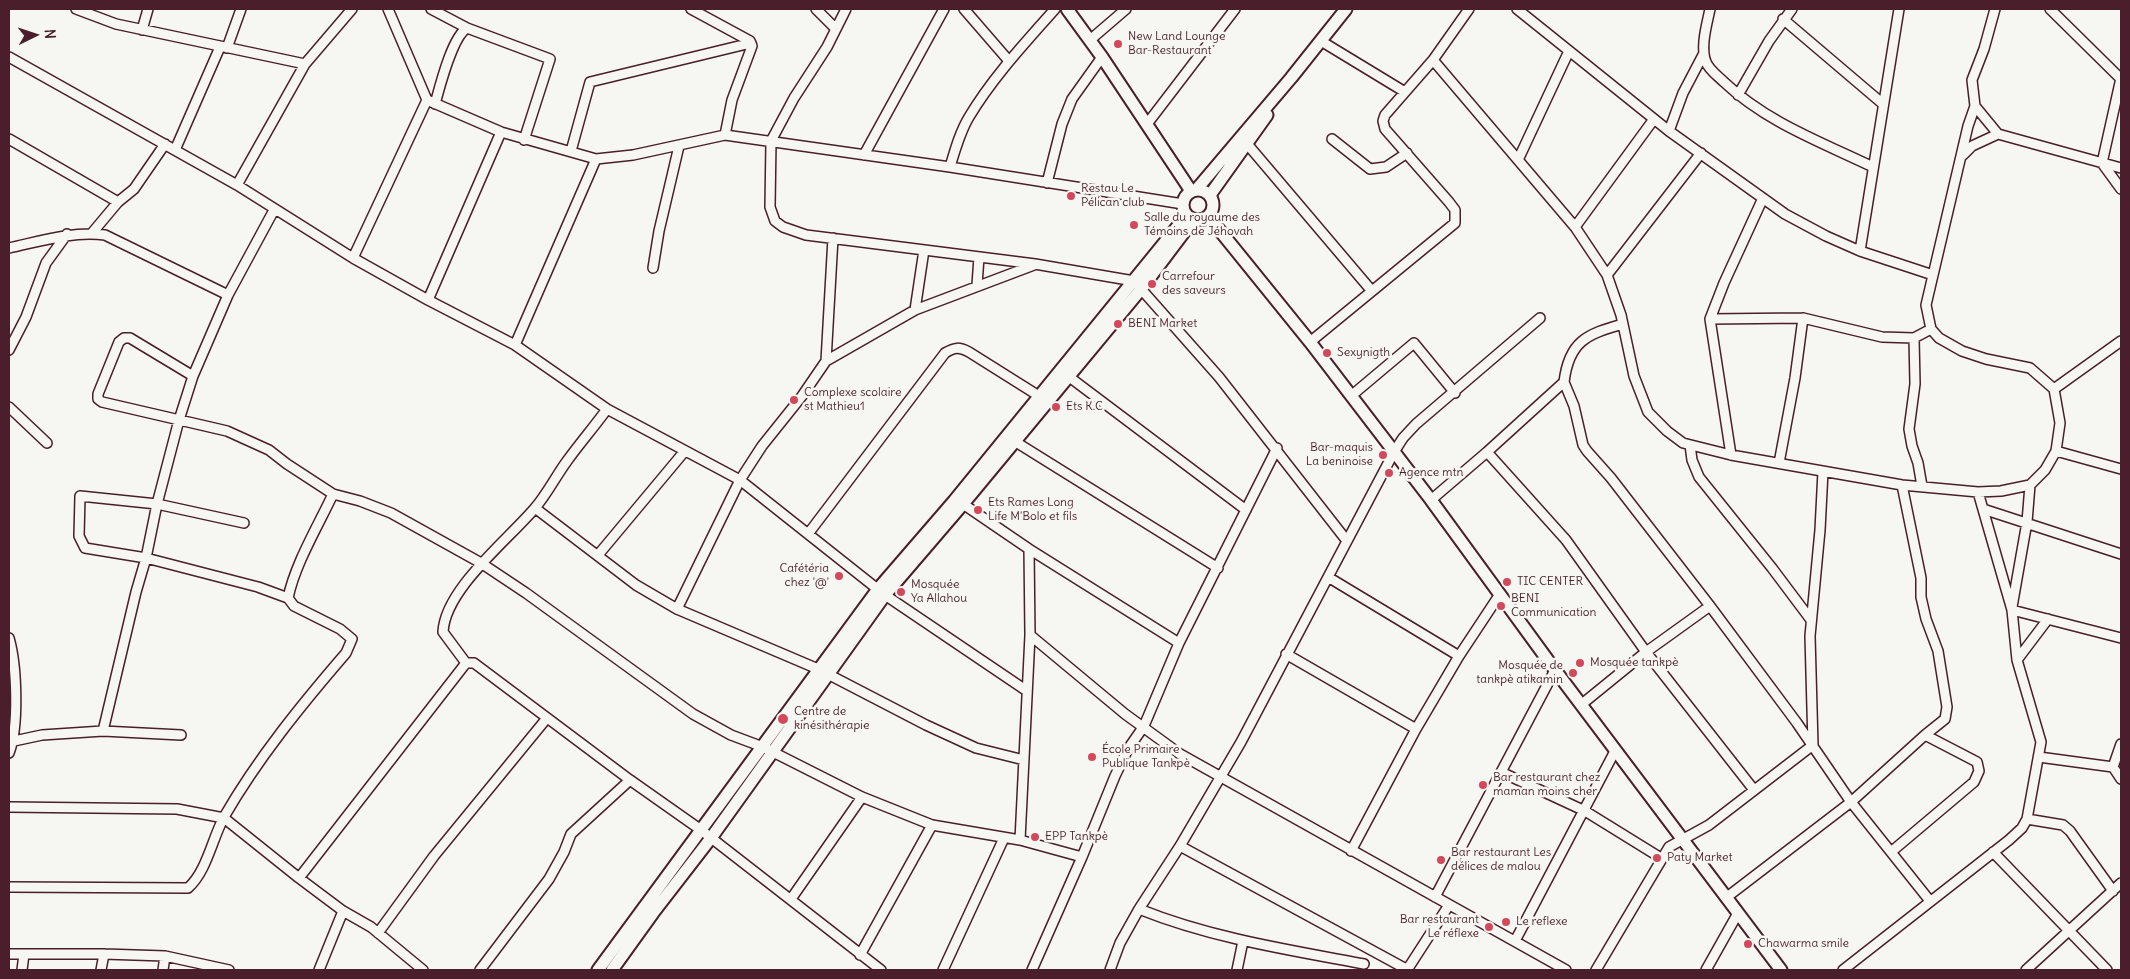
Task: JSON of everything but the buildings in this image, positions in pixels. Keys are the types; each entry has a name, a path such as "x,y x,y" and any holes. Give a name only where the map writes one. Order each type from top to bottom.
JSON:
{"main road":[{"path":"1067,9 1194,190"},
{"path":"612,970 711,838 768,749 822,672 882,592 954,501 1068,376 1138,284 1188,213 1187,194 1194,190 1291,78 1346,9"},
{"path":"1210,196 1248,145 1291,78"},
{"path":"1188,213 1204,218 1208,216 1213,206 1210,196 1204,190 1194,190"},
{"path":"1208,216 1310,342 1431,500 1554,670 1582,704 1615,751 1781,970"},
{"path":"882,592 963,504 1011,439 1039,396 1138,284"},
{"path":"598,970 701,830 768,749"}],"street":[{"path":"76,9 116,24 305,64"},
{"path":"142,30 148,9"},
{"path":"175,150 241,9"},
{"path":"237,185 305,64 352,9"},
{"path":"388,9 431,102 524,140 596,159 633,155 725,135 864,154 1047,183 1188,213"},
{"path":"431,9 467,28 550,59 524,140"},
{"path":"691,9 751,43"},
{"path":"816,9 836,29"},
{"path":"846,9 771,141 770,207 775,221 783,227 794,231 833,238 1035,264 1138,284 1219,376 1347,540"},
{"path":"864,154 944,9"},
{"path":"964,9 1009,61"},
{"path":"950,167 958,140 968,118 1009,61 1055,9"},
{"path":"1090,40 1126,9"},
{"path":"1147,124 1235,9"},
{"path":"1310,342 1455,223 1455,210 1438,187 1385,129 1384,121 1385,115 1433,60 1469,9"},
{"path":"1516,9 1654,119 1763,198 1794,218 1860,250 1933,275"},
{"path":"1710,9 1704,53 1706,63 1712,70 1738,95 1786,126 1873,167"},
{"path":"1738,95 1783,19 1792,9"},
{"path":"1860,250 1899,9"},
{"path":"1433,60 1574,228 1607,275 1623,324 1634,376 1648,412 1667,431 1683,443 1731,455 1902,484 1978,492 2000,491 2030,485 2045,470 2056,451 2060,423 2054,390 2030,368 1986,359 1962,351 1939,338 1931,329 1926,305 1963,154 1968,126 1975,106 1972,80 1984,49 1995,9"},
{"path":"2050,9 2121,78 2102,164 2121,189"},
{"path":"1783,19 1883,104"},
{"path":"353,258 431,102 460,34 467,28"},
{"path":"1321,41 1405,92"},
{"path":"725,135 732,100 751,52 751,43"},
{"path":"571,151 590,82 751,43"},
{"path":"1518,160 1569,51"},
{"path":"1669,130 1687,85 1704,53"},
{"path":"9,57 237,185 353,258 428,300 515,345 607,410 740,480 882,592 1027,691"},
{"path":"1047,183 1060,132 1072,99 1102,57"},
{"path":"1975,106 1998,134 2121,168"},
{"path":"1574,228 1654,119"},
{"path":"428,300 501,132"},
{"path":"1963,154 1972,146 1998,134"},
{"path":"9,139 118,202"},
{"path":"1332,139 1370,169 1386,166 1407,153"},
{"path":"92,233 118,202 134,189 165,144"},
{"path":"1248,145 1371,290"},
{"path":"653,268 658,231 679,146"},
{"path":"1607,275 1701,153"},
{"path":"515,345 596,159"},
{"path":"1731,455 1710,319 1724,283 1763,198"},
{"path":"103,731 136,592 146,558 157,504 179,420 193,376 228,295 274,210"},
{"path":"9,248 67,234 92,233 104,235 228,295"},
{"path":"9,350 26,317 46,263 67,234"},
{"path":"826,361 833,238"},
{"path":"915,310 924,250"},
{"path":"977,285 978,257"},
{"path":"677,608 740,480 762,446 802,396 826,361 915,310 1035,264"},
{"path":"1110,970 1120,943 1241,742 1286,654 1403,438 1416,424 1455,393 1540,318"},
{"path":"1710,319 1803,318 1882,337 1914,338 1931,329"},
{"path":"1779,463 1795,378 1803,318"},
{"path":"1623,324 1596,332 1577,345 1571,352 1566,366 1564,382 1574,406 1583,445 1611,478 1710,606 1812,745 1851,802 1930,901"},
{"path":"193,376 130,338 124,338 119,342 98,394 98,399 102,402 227,431 269,450 333,494 360,501 391,513 481,563 526,593 693,714 731,735 768,749 862,797 932,825 1020,840 1082,857"},
{"path":"1914,338 1915,384 1909,429 1922,486"},
{"path":"2054,390 2121,341"},
{"path":"1351,396 1414,343 1455,393"},
{"path":"808,534 945,353 954,348 960,348 969,352 1039,396"},
{"path":"1068,376 1246,510"},
{"path":"1431,500 1564,382"},
{"path":"9,406 47,443"},
{"path":"607,410 568,460 535,508 481,563 460,592 443,622 443,632 447,640 466,662 474,663 630,780 701,830 881,970"},
{"path":"1011,439 1218,568"},
{"path":"1690,445 1692,460 1699,477 1811,620"},
{"path":"1032,970 1082,857 1115,776 1128,750 1144,726 1179,643 1277,448"},
{"path":"2056,451 2121,469"},
{"path":"598,555 684,452"},
{"path":"1487,452 1566,540 1646,652 1754,790"},
{"path":"1812,745 1811,620 1820,530 1823,471"},
{"path":"1727,897 1851,802 1946,719 1947,707 1938,651 1926,619 1921,597 1921,578 1902,484"},
{"path":"2012,610 2030,485"},
{"path":"1843,970 1993,852 2022,828 2027,819 2041,742 2017,660 2012,610 1978,492"},
{"path":"288,598 301,563 333,494"},
{"path":"9,887 188,888 197,880 224,818 281,732 346,653 352,639 340,629 294,606 288,598 258,587 146,558 85,548 78,536 80,496 157,504 244,523"},
{"path":"963,504 1029,549 1179,643"},
{"path":"535,508 636,585 677,608 822,672 926,725 976,748 1024,760"},
{"path":"1983,509 2121,554"},
{"path":"1020,840 1030,635 1029,549"},
{"path":"1328,577 1459,656"},
{"path":"1351,852 1416,729 1459,656 1500,594"},
{"path":"1582,704 1646,652 1710,606"},
{"path":"2012,610 2121,638"},
{"path":"2017,660 2048,619"},
{"path":"1030,635 1125,714 1180,754 1351,852 1566,970"},
{"path":"9,638 14,741 9,753"},
{"path":"1286,654 1416,729"},
{"path":"299,878 466,662"},
{"path":"1435,897 1554,670"},
{"path":"378,933 434,856 547,718"},
{"path":"14,741 42,735 103,731 181,735"},
{"path":"1891,852 1974,782 1979,771 1977,762 1925,736"},
{"path":"2113,767 2121,744"},
{"path":"1596,970 1669,847 1709,825 1812,745"},
{"path":"1514,942 1585,811 1615,751"},
{"path":"2039,757 2113,767 2121,779"},
{"path":"1501,772 1585,811 1661,858"},
{"path":"480,970 549,879 572,834 630,780"},
{"path":"791,899 862,797"},
{"path":"9,806 177,809 224,818 299,878 343,911 378,933 423,970"},
{"path":"2027,819 2063,825 2070,831 2113,891"},
{"path":"860,954 932,825"},
{"path":"943,970 1004,838"},
{"path":"1180,846 1408,970 1449,905"},
{"path":"1993,852 2107,970"},
{"path":"2026,970 2121,882"},
{"path":"1139,910 1172,922 1243,941 1362,967 1373,952"},
{"path":"319,970 343,911"},
{"path":"1706,970 1738,913"},
{"path":"1237,970 1243,941"},
{"path":"9,954 165,956 229,970"},
{"path":"22,970 24,954"},
{"path":"101,970 104,954"},
{"path":"163,970 165,956"}],"place":[{"name":"New Land Lounge Bar-Restaurant","path":"1118,44"},
{"name":"Restau Le Pélican club","path":"1071,196"},
{"name":"Salle du royaume des Témoins de Jéhovah","path":"1134,225"},
{"name":"Carrefour des saveurs","path":"1152,284"},
{"name":"BENI Market","path":"1118,324"},
{"name":"Sexynigth","path":"1327,353"},
{"name":"Complexe scolaire st Mathieu1","path":"794,400"},
{"name":"Ets K.C","path":"1056,407"},
{"name":"Bar-maquis La beninoise","path":"1383,455"},
{"name":"Agence mtn","path":"1389,473"},
{"name":"Ets Rames Long Life M'Bolo et fils","path":"978,510"},
{"name":"Cafétéria chez '@'","path":"839,576"},
{"name":"TIC CENTER","path":"1507,582"},
{"name":"Mosquée Ya Allahou","path":"901,592"},
{"name":"BENI Communication","path":"1501,606"},
{"name":"Mosquée tankpè","path":"1580,663"},
{"name":"Mosquée de tankpè atikamin","path":"1573,673"},
{"name":"Centre de kinésithérapie","path":"783,719"},
{"name":"École Primaire Publique Tankpè","path":"1092,757"},
{"name":"Bar restaurant chez maman moins cher","path":"1483,785"},
{"name":"EPP Tankpè","path":"1035,837"},
{"name":"Paty Market","path":"1657,858"},
{"name":"Bar restaurant Les délices de malou","path":"1441,860"},
{"name":"Le reflexe","path":"1506,922"},
{"name":"Bar restaurant Le réflexe","path":"1489,927"},
{"name":"Chawarma smile","path":"1748,944"}]}
